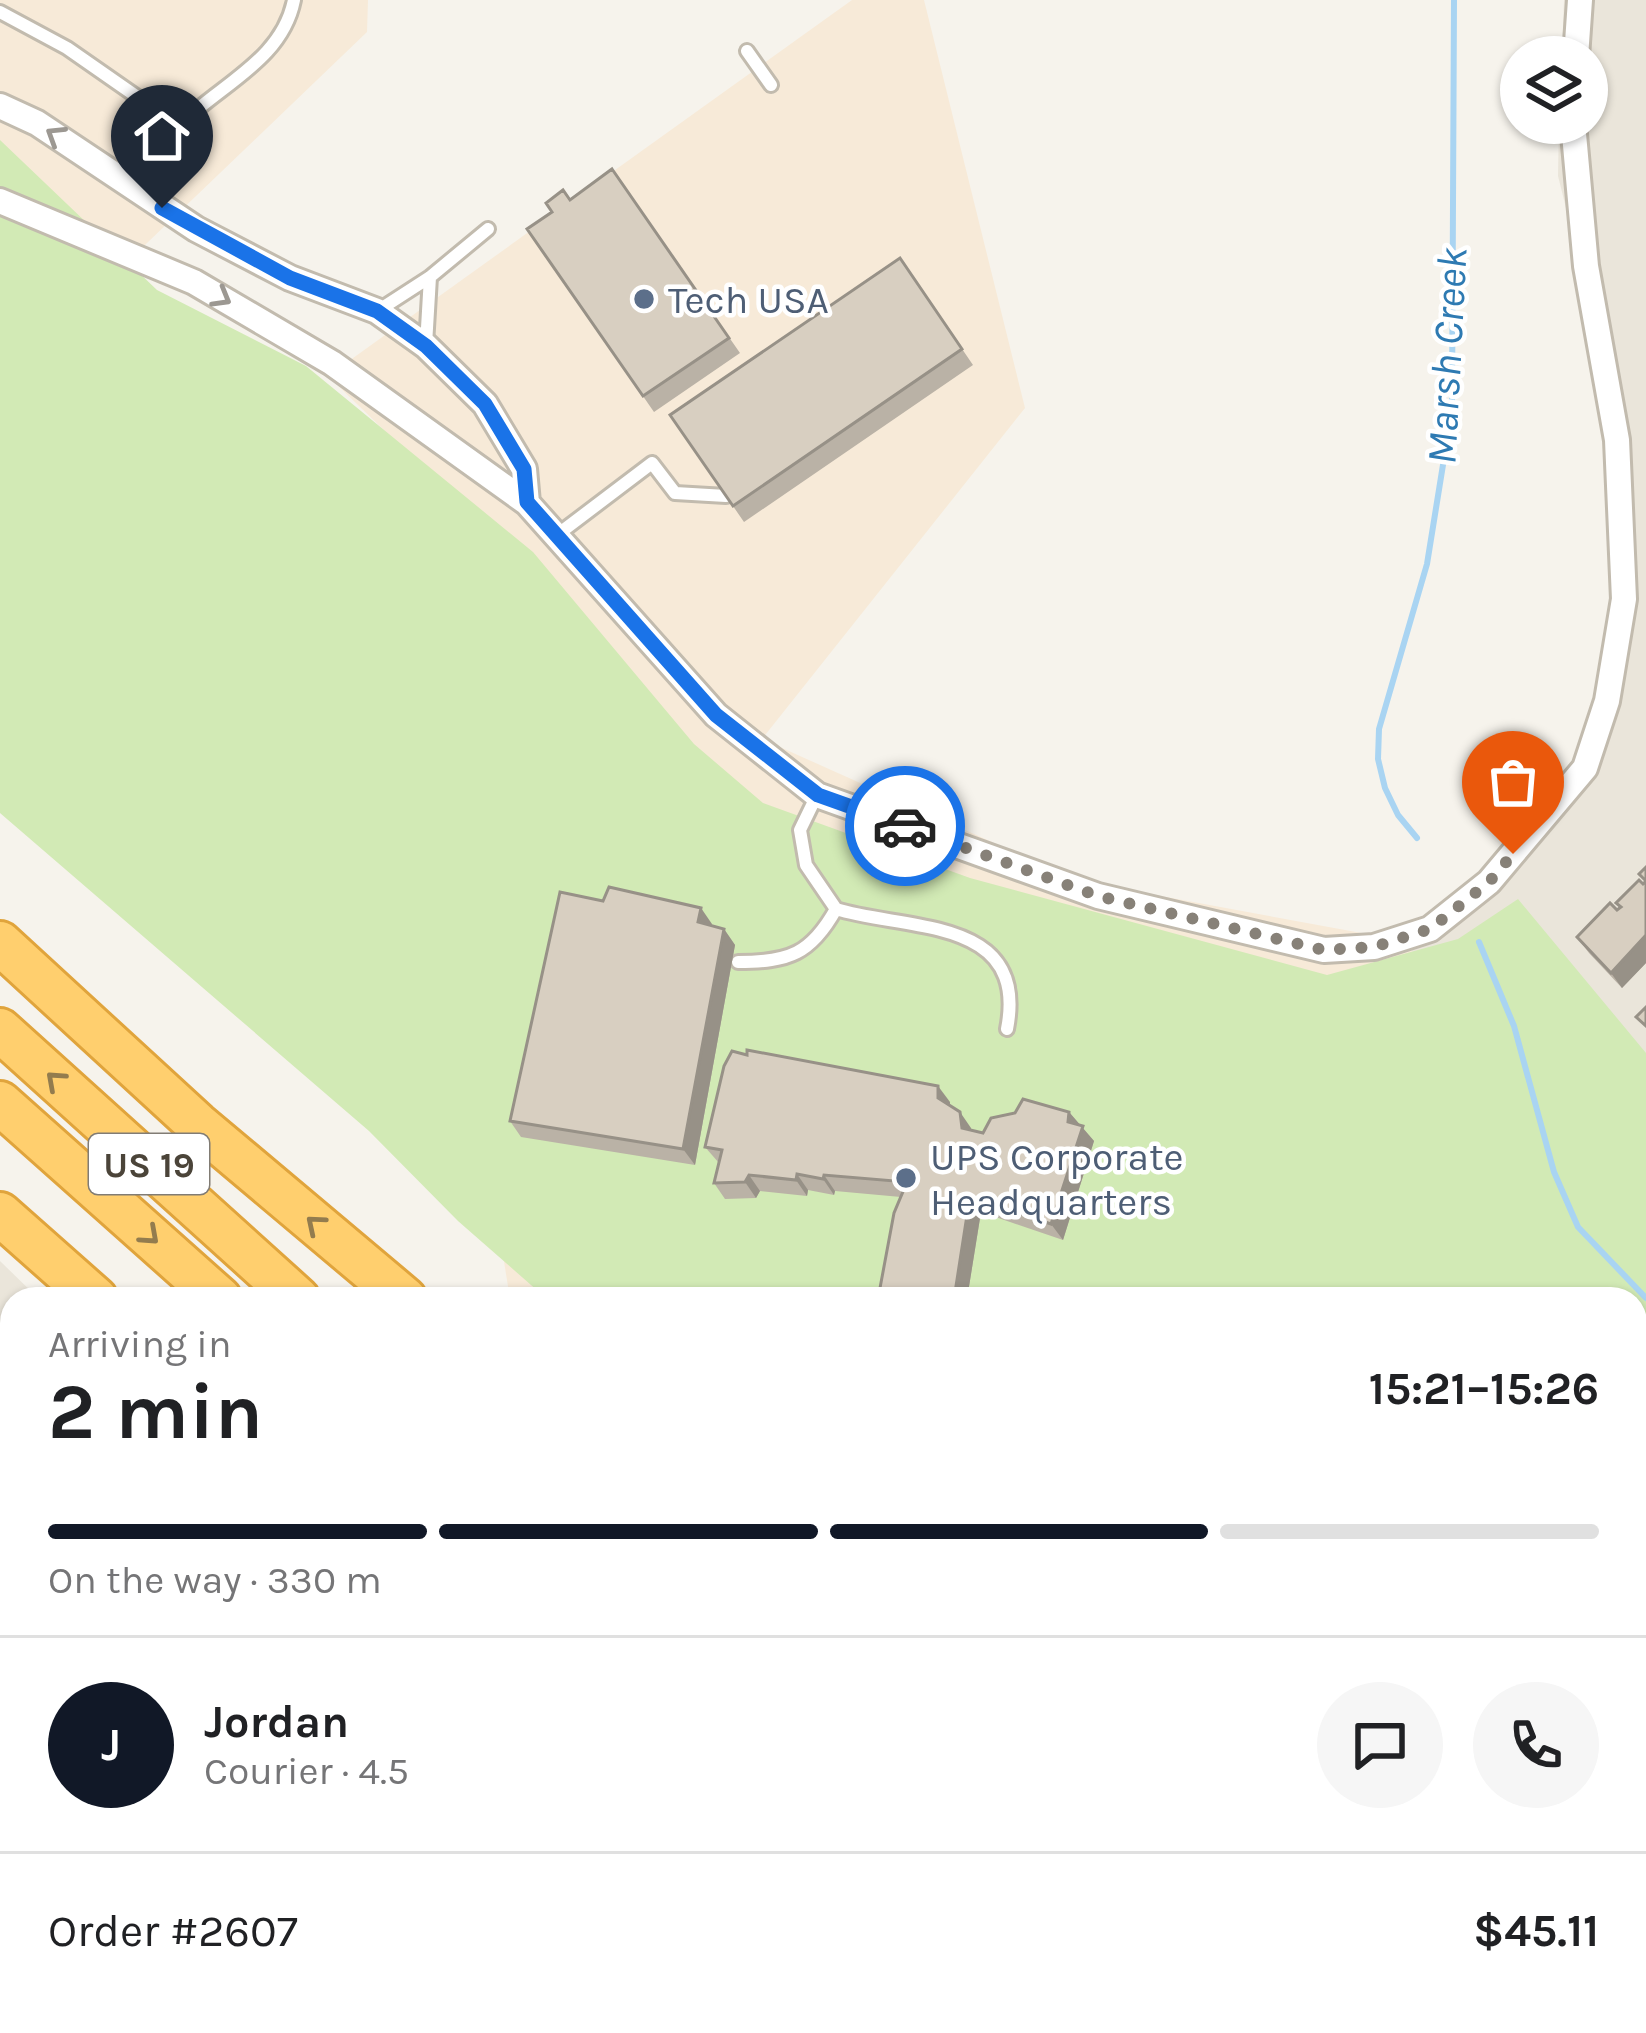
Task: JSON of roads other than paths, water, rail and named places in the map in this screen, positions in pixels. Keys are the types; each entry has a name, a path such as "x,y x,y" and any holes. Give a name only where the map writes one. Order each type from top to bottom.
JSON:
{"highway":[{"path":"0,943 197,1124 391,1287"},
{"name":"US 19","path":"0,1030 285,1287"},
{"name":"US 19","path":"0,1103 207,1287"},
{"path":"0,1214 82,1287"}],"street":[{"path":"1577,36 1580,0"},
{"path":"0,106 37,124 196,229 290,278 377,311 426,346 485,404 524,469 527,502"},
{"path":"0,201 194,282 332,363 527,502 716,715 818,795 1098,896 1324,950 1374,947 1430,929 1489,882 1585,768 1607,701 1635,600 1617,440 1586,266 1575,144"}],"lane":[{"path":"138,188 179,126 261,59 290,23 294,0"},
{"path":"0,12 68,48 179,126"},
{"path":"747,51 771,85"},
{"path":"377,311 430,277 488,229"},
{"path":"426,346 430,277"},
{"path":"556,536 652,463 675,494 726,496"},
{"path":"818,795 800,830 806,865 836,909 963,934 984,947 1008,985 1007,1028"},
{"path":"738,962 770,962 798,953 820,937 836,909"}],"waterway":[{"name":"Marsh Creek","path":"1417,838 1398,815 1385,788 1378,759 1379,729 1427,564 1452,409 1454,0"},
{"name":"Marsh Creek","path":"1479,942 1514,1026 1554,1172 1578,1227 1635,1287"}],"place":[{"name":"Tech USA","path":"644,299"},
{"name":"UPS Corporate Headquarters","path":"906,1178"}]}
